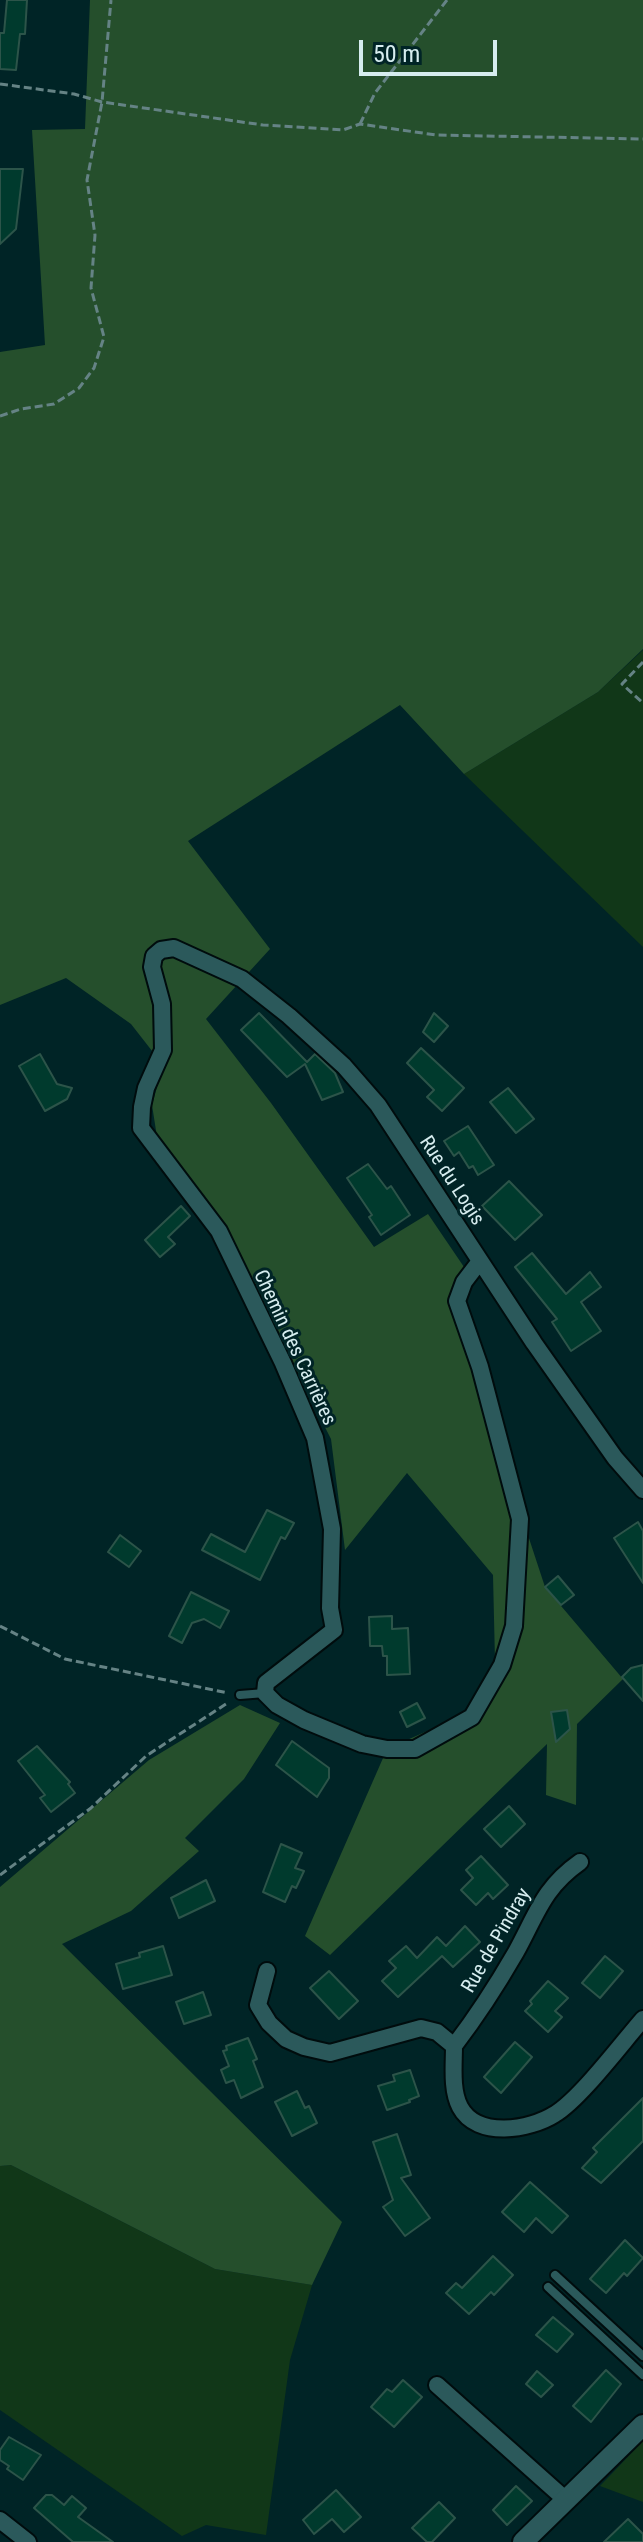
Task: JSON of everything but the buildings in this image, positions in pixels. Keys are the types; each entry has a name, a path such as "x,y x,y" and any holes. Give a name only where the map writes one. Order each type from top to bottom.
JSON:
{"street":[{"name":"Rue du Logis","path":"174,948 242,979 259,991 344,1066 378,1105 615,1458 643,1490"},
{"name":"Chemin des Carrières","path":"174,948 161,950 154,956 152,967 162,1004 163,1050 146,1088 141,1128 219,1231 283,1363 315,1438 332,1529 330,1608 334,1630 266,1683 265,1693"},
{"path":"265,1693 277,1705 304,1720 362,1744 387,1749 415,1749 472,1717 502,1665 514,1626 520,1519 480,1367 457,1301 464,1282 480,1261"},
{"name":"Rue de Pindray","path":"454,2046 476,2017 548,1891 564,1873 580,1862"},
{"path":"267,1971 258,2005 269,2023 286,2039 304,2047 330,2053 421,2028 437,2032 454,2046 457,2097 461,2109 477,2123 491,2128 522,2126 556,2114 643,2019"},
{"path":"437,2385 566,2500"},
{"path":"523,2542 643,2425"},
{"path":"0,2520 28,2542"}],"lane":[{"path":"240,1695 265,1693"},
{"path":"555,2275 643,2356"},
{"path":"548,2287 643,2375"}],"path":[{"path":"0,416 54,404 79,388 94,368 104,337 91,288 95,235 87,180 102,102 111,0"},
{"path":"360,124 375,93 447,0"},
{"path":"0,84 263,125 343,130 360,124 436,135 643,139"},
{"path":"643,662 622,684 643,703"},
{"path":"0,1626 65,1659 240,1695"},
{"path":"0,1875 91,1808 146,1756 240,1695"}],"green space":[{"path":"90,0 643,0 643,649 598,692 464,774 400,705 188,841 270,949 206,1019 271,1103 374,1247 428,1214 464,1267 451,1301 545,1587 623,1679 577,1724 576,1805 546,1795 547,1744 330,1955 305,1936 387,1749 465,1714 495,1661 493,1575 407,1473 345,1550 331,1439 222,1225 157,1137 152,1105 163,1065 131,1024 66,978 0,1005 0,352 45,345 32,130 85,129"},
{"path":"643,650 643,947 464,774 598,692"},
{"path":"240,1705 280,1723 244,1779 185,1838 199,1851 131,1911 62,1944 342,2222 312,2285 215,2269 11,2165 0,2166 0,1887 149,1760"},
{"path":"11,2165 215,2269 312,2285 290,2360 266,2535 206,2525 182,2536 0,2410 0,2166"},
{"path":"643,2441 643,2502 600,2486"}]}
